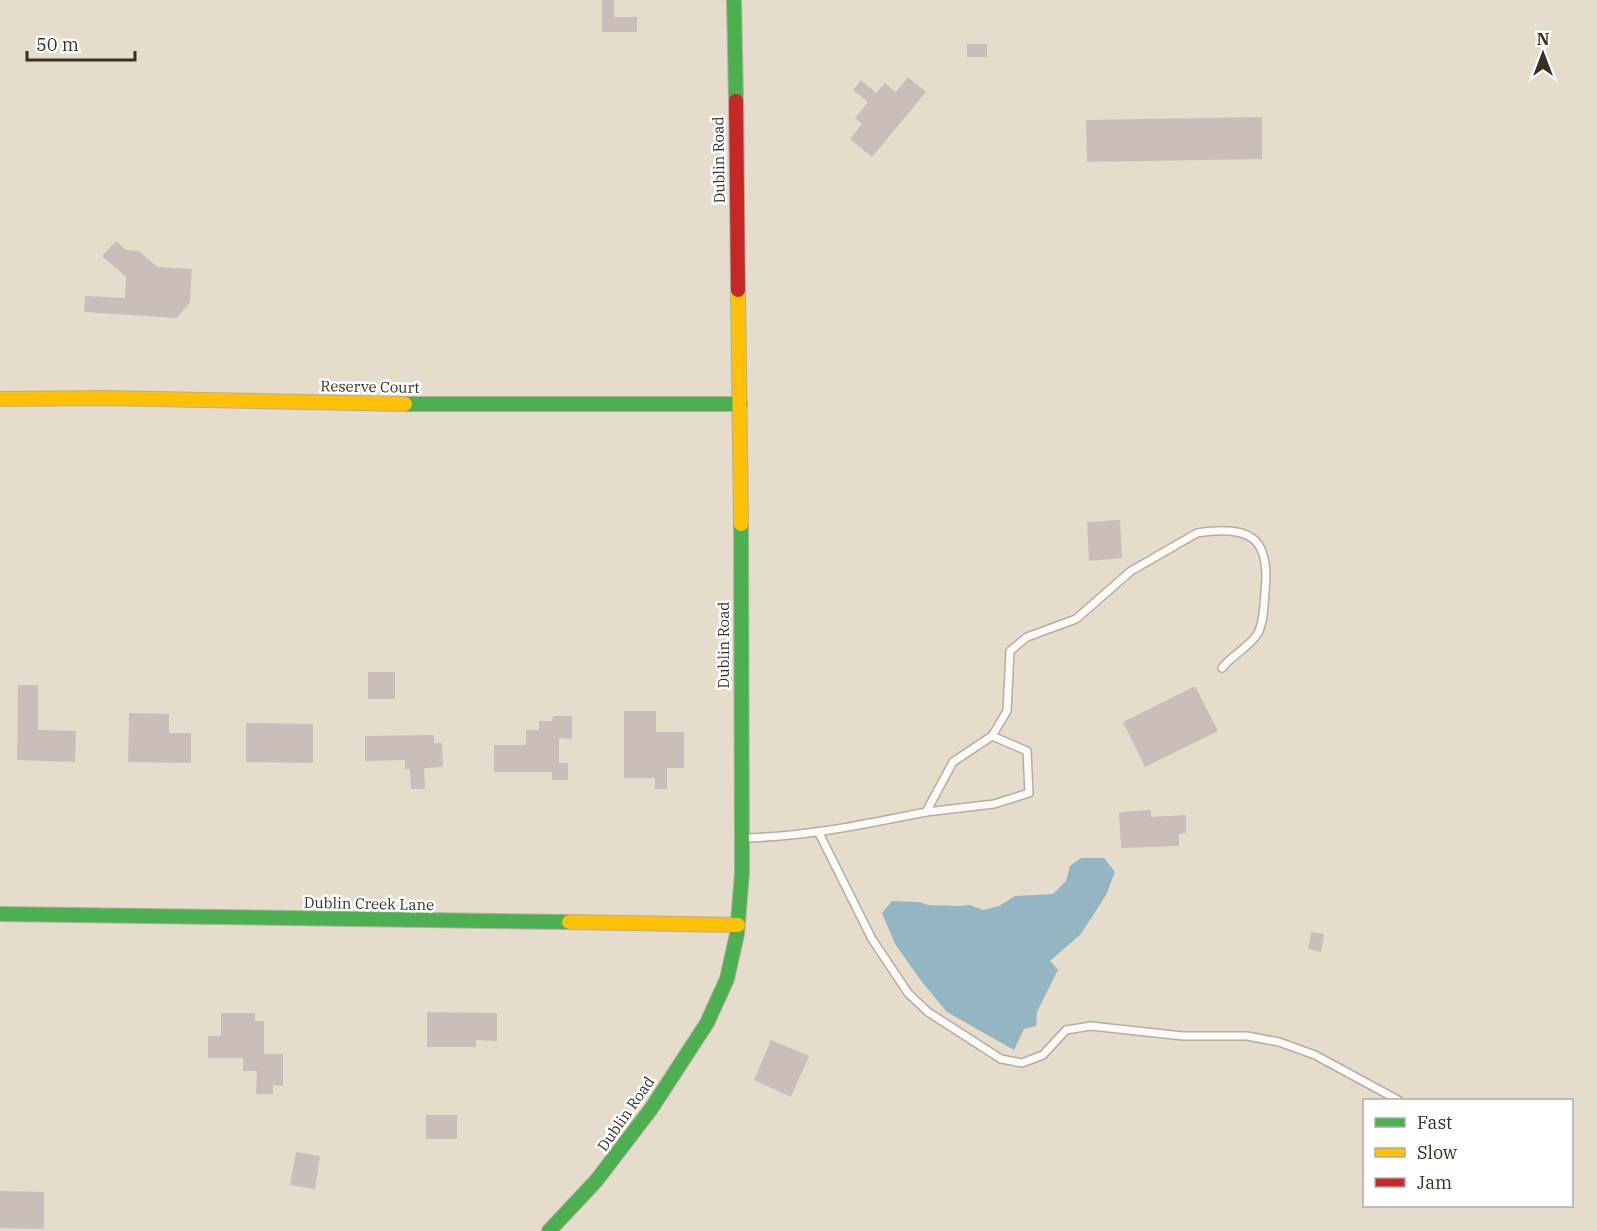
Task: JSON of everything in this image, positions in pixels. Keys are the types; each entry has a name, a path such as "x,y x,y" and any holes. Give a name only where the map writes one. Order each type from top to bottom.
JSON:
{"street":[{"name":"Dublin Road","path":"549,1231 582,1199 609,1167 689,1053 710,1017 726,981 736,944 742,838 740,404 734,0"},
{"name":"Reserve Court","path":"0,399 103,398 377,404 740,404"},
{"name":"Dublin Creek Lane","path":"0,914 738,925"}],"lane":[{"path":"926,812 953,762 992,736 1007,711 1010,651 1028,637 1076,619 1131,571 1197,533 1209,531 1247,535 1259,543 1264,552 1266,568 1263,612 1258,634 1222,668"},
{"path":"742,838 782,838 819,833 926,812 994,804 1029,793 1027,751 992,736"},
{"path":"819,833 872,939 908,993 928,1012 1001,1059 1022,1063 1042,1055 1066,1030 1090,1026 1183,1036 1247,1036 1279,1042 1316,1055 1394,1099"}],"water":[{"path":"1081,858 1104,858 1115,872 1106,895 1081,934 1050,961 1058,970 1037,1012 1036,1026 1024,1029 1014,1050 947,1012 895,944 882,913 892,901 919,902 928,905 970,905 983,910 999,906 1015,896 1053,894 1066,881 1070,866"}],"building":[{"path":"602,0 614,0 614,17 637,17 637,32 602,32"},
{"path":"967,44 987,44 987,57 967,57"},
{"path":"908,77 926,92 872,157 850,139 862,124 855,118 868,102 853,90 861,80 876,93 885,83 896,92"},
{"path":"1262,117 1262,159 1087,162 1086,120"},
{"path":"116,241 126,250 139,251 157,267 192,269 190,302 177,318 84,312 85,296 125,298 126,277 102,256"},
{"path":"1120,520 1122,558 1089,561 1087,522"},
{"path":"368,672 395,672 395,699 368,699"},
{"path":"18,685 38,685 38,730 76,731 75,762 17,760"},
{"path":"1195,686 1218,731 1145,767 1123,722"},
{"path":"624,711 656,711 656,732 684,732 684,768 667,768 667,789 655,789 655,778 624,778"},
{"path":"129,713 169,714 169,733 191,733 191,763 128,762"},
{"path":"553,716 572,716 572,739 559,738 559,763 568,763 568,780 552,780 552,772 494,772 494,745 526,745 526,730 539,730 539,721 552,721"},
{"path":"246,723 313,724 313,763 246,762"},
{"path":"434,735 434,743 442,743 443,767 424,768 425,789 411,789 410,769 405,769 405,760 365,761 365,736"},
{"path":"1151,810 1151,817 1186,815 1186,833 1179,834 1179,846 1121,848 1119,812"},
{"path":"1311,932 1324,934 1321,952 1308,949"},
{"path":"427,1012 497,1013 497,1041 476,1040 476,1047 427,1047"},
{"path":"221,1013 255,1013 255,1021 264,1021 264,1054 283,1054 283,1086 273,1085 273,1094 256,1094 257,1071 243,1071 243,1058 208,1058 208,1036 221,1036"},
{"path":"771,1040 809,1056 791,1097 754,1080"},
{"path":"426,1115 457,1115 457,1139 426,1139"},
{"path":"296,1152 320,1156 315,1189 290,1185"},
{"path":"0,1191 44,1192 44,1229 0,1228"}],"traffic: fast":[{"path":"734,0 736,101"},
{"path":"405,404 740,404"},
{"path":"549,1231 596,1181 651,1109 707,1023 727,979 737,934 742,873 741,524"},
{"path":"0,914 569,922"}],"traffic: slow":[{"path":"738,290 741,524"},
{"path":"0,399 103,398 405,404"},
{"path":"569,922 738,925"}],"traffic: jam":[{"path":"736,101 738,290"}]}
